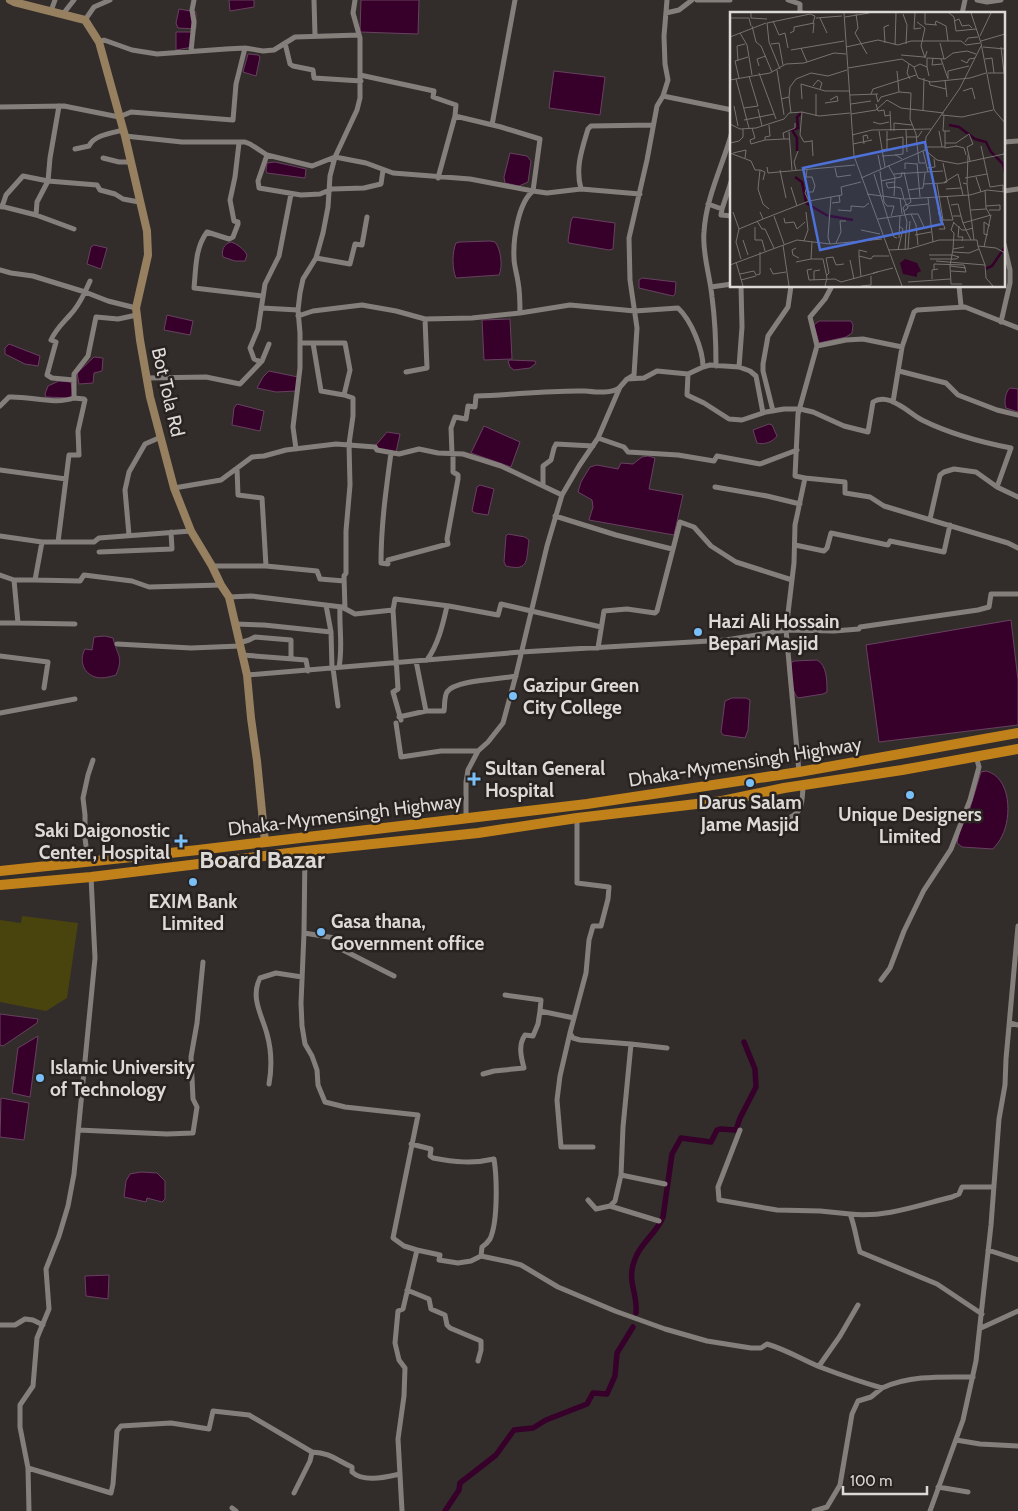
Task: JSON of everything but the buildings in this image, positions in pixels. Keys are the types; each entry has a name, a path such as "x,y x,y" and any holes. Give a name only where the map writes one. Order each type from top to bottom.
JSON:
{"highway":[{"name":"Dhaka-Mymensingh Highway","path":"0,871 602,802 799,772 1018,733"},
{"name":"Dhaka-Mymensingh Highway","path":"0,885 91,878 305,851 478,833 578,818 722,801 1018,749"}],"main road":[{"path":"10,0 85,20"},
{"name":"Bot Tola Rd","path":"85,20 99,42 124,133 147,231 148,255 137,311 150,397 174,488 191,531 229,597 247,675 250,718 258,761 265,842"}],"street":[{"path":"51,11 55,0"},
{"path":"63,14 74,0"},
{"path":"85,20 94,7 110,0"},
{"path":"191,51 194,0"},
{"path":"314,0 315,35"},
{"path":"296,449 293,427 298,393 300,343 298,313 303,279 316,258 325,223 328,190 335,157 357,110 360,98 359,35 353,13 354,0"},
{"path":"492,125 514,0"},
{"path":"466,818 468,770 478,751 503,723 516,676 530,611 562,495 598,438 620,387 627,379 634,375 637,328 630,280 629,238 640,194 657,106 663,96 668,80 665,64 667,0"},
{"path":"666,13 679,10 692,0"},
{"path":"697,0 730,0"},
{"path":"788,0 800,4 800,12"},
{"path":"977,0 987,2 1001,0"},
{"path":"99,42 104,40 132,50 157,54 245,48 268,51 274,50 295,37 359,35"},
{"path":"285,43 290,64 313,70 314,78 360,81"},
{"path":"0,107 59,106 74,107 119,117 131,112 233,120 236,84 245,48"},
{"path":"360,74 434,91 433,96 456,105 455,116 438,178"},
{"path":"663,96 730,110"},
{"path":"36,215 37,202 48,181 59,106"},
{"path":"455,116 540,138 539,158 533,192 528,196 519,217 515,239 514,258 519,284 520,313"},
{"path":"581,189 578,179 578,163 588,129 592,126 653,125"},
{"path":"75,149 89,146 90,142 100,136 124,133 182,142 250,144 267,155 312,166 335,157 366,163 393,173 470,179 533,192 555,193 581,189 640,194"},
{"path":"716,366 716,338 704,242 705,222 708,204 730,138"},
{"path":"239,143 230,200 234,221 238,222 238,224 233,237 229,239 207,232 199,248 194,288 262,296"},
{"path":"267,155 258,181 259,188 301,196 320,194 328,190 364,188 381,184 384,170"},
{"path":"103,158 120,162 131,162"},
{"path":"74,229 36,215 1,206 6,195 23,176 48,181 97,185 100,190 115,194 123,199 139,202"},
{"path":"730,186 721,215 730,216"},
{"path":"261,362 254,359 250,348 258,329 262,296 268,276 279,256 291,194"},
{"path":"708,204 722,209"},
{"path":"316,258 350,264 355,244 362,245 367,217"},
{"path":"1001,322 1010,283 1010,270 1006,253"},
{"path":"0,270 33,276 137,311"},
{"path":"74,380 46,376 56,342 52,340 54,335 59,325 76,308 90,281"},
{"path":"711,287 730,284"},
{"path":"739,367 742,335 741,288"},
{"path":"773,411 763,364 768,336 788,307 792,288"},
{"path":"831,288 825,299 810,317 817,346 800,409 795,476 844,482 845,493 870,497 884,506 950,525 1018,548"},
{"path":"959,288 961,306"},
{"path":"262,308 298,313 362,305 396,311 424,320 520,313 570,304 635,311 679,309 702,349 703,367"},
{"path":"894,402 902,347 914,312 917,310 961,306 1018,328"},
{"path":"74,398 74,374 88,356 96,317 118,319 137,311"},
{"path":"406,372 427,368 424,320"},
{"path":"817,346 862,339 902,347"},
{"path":"300,343 345,344 350,370 344,395"},
{"path":"147,378 206,377 240,384 261,362 269,344"},
{"path":"313,344 320,391 353,398 353,416 349,444 350,485 346,531 346,573 340,625 342,649 335,668"},
{"path":"627,379 644,378 657,371 688,374 703,367 739,367 750,371 756,376 763,413"},
{"path":"899,371 946,383 958,395 997,410 1018,415"},
{"path":"688,374 687,394 729,419 742,420 773,411 800,409 813,412 844,426 868,432 873,402 880,399 894,402 920,419 979,442 1018,449"},
{"path":"391,452 384,501 380,563 388,564 388,560 448,544 458,479 458,476 453,472 451,428 455,417 466,419 468,406 475,407 476,396 562,390 607,392 620,387"},
{"path":"0,406 8,397 26,396 48,400 68,400 74,398 85,400 78,431 79,455 69,455 58,542"},
{"path":"129,536 125,490 129,472 145,444 161,437"},
{"path":"598,438 624,447 628,452 678,455 714,462 716,456 760,464 797,450"},
{"path":"174,488 221,480 252,457 296,449 349,444 375,447 377,450 399,454 419,448 431,452 463,454 501,466 562,495"},
{"path":"543,486 544,466 550,460 556,444 593,446"},
{"path":"997,487 1011,448"},
{"path":"237,468 238,495 262,498 266,566"},
{"path":"930,519 940,475 954,469 976,472 997,487 1018,497"},
{"path":"0,470 66,479"},
{"path":"799,772 786,630 795,545 795,525 805,478"},
{"path":"715,487 800,504"},
{"path":"555,516 616,535 672,549"},
{"path":"598,648 604,611 628,609 655,614 657,612 680,522 694,527 711,546 736,562 792,580"},
{"path":"795,545 824,551 827,548 831,533 888,545 890,541 944,552 950,525"},
{"path":"0,536 42,542 94,542 99,538 191,531"},
{"path":"98,552 172,549 171,532"},
{"path":"35,580 42,542"},
{"path":"212,566 266,566 317,571 320,579 344,581"},
{"path":"0,575 14,580 80,582 84,575 132,581 149,587 221,586"},
{"path":"14,580 18,623"},
{"path":"247,675 521,652 726,640 786,630 834,632 978,610 989,607 991,594 1018,594"},
{"path":"229,597 251,596 326,605 342,608 355,614 393,610"},
{"path":"478,751 441,751 401,757 399,720 393,692 398,689 393,610 395,599 498,615 501,604 601,627"},
{"path":"326,605 331,632 338,706"},
{"path":"426,660 434,648 447,606"},
{"path":"0,624 75,624"},
{"path":"235,624 331,632"},
{"path":"117,644 191,648 239,645 255,636 291,640 291,658"},
{"path":"242,655 306,660 308,671"},
{"path":"0,656 48,662 44,688"},
{"path":"416,661 426,711"},
{"path":"399,720 426,711 444,711 446,693 454,687 516,676"},
{"path":"0,713 75,699"},
{"path":"880,980 890,968 904,931 924,890 951,849 970,800 979,767 976,756"},
{"path":"88,862 83,798 93,760"},
{"path":"782,821 795,816 799,810 802,803 803,786"},
{"path":"578,818 576,883 609,887 608,899 600,926 593,926 588,940 586,973 560,1076 557,1100 561,1147 593,1147"},
{"path":"305,851 301,1003 305,1044 317,1070 318,1085 325,1102 346,1107 418,1115 393,1238 404,1246 440,1255 439,1260 458,1263 471,1261 481,1256 521,1265 558,1287 614,1311 665,1329 707,1341 750,1348 761,1348 767,1344 796,1354 852,1380 882,1388"},
{"path":"29,1511 28,1468 20,1427 20,1405 33,1386 37,1338 49,1310 46,1269 68,1206 78,1130 95,958 91,878"},
{"path":"930,1511 963,1420 973,1377 981,1328 1018,926"},
{"path":"304,933 335,938 339,948 394,976"},
{"path":"78,1130 193,1134 197,1107 193,1100 191,1057 196,1036 202,962"},
{"path":"269,1084 272,1064 268,1036 257,1006 256,987 260,978 276,973 302,977"},
{"path":"483,1074 524,1068 520,1053 523,1038 525,1035 533,1036 538,1024 541,1000 505,995"},
{"path":"540,1011 574,1018"},
{"path":"1010,1024 1018,1025"},
{"path":"570,1033 573,1038 580,1040 667,1048"},
{"path":"610,1206 614,1201 621,1175 623,1127 631,1044"},
{"path":"740,1130 718,1187 720,1200 777,1210 820,1211 865,1216 952,1197 959,1194 962,1187 994,1187"},
{"path":"411,1144 431,1149 430,1156 433,1158 458,1163 494,1159 496,1188 494,1228 489,1241 482,1248 481,1256"},
{"path":"621,1175 665,1184"},
{"path":"588,1200 596,1208 610,1206 659,1221"},
{"path":"850,1214 855,1225 860,1252 937,1284 982,1314"},
{"path":"402,1511 398,1439 404,1396 405,1368 399,1360 395,1343 398,1311 403,1309 417,1250"},
{"path":"988,1250 1018,1260"},
{"path":"407,1290 429,1298 431,1309 445,1315 447,1325 450,1328 482,1341 478,1361"},
{"path":"819,1366 840,1336 858,1305"},
{"path":"981,1328 1018,1311"},
{"path":"0,1325 15,1325 24,1319 33,1320 43,1325"},
{"path":"814,1511 827,1507 840,1484 852,1414 858,1401 871,1397 882,1388 895,1382 934,1377 973,1377"},
{"path":"28,1468 111,1493 117,1431 121,1426 170,1423 209,1429 212,1411 249,1415 312,1452 333,1456 352,1467 352,1472 355,1475 377,1478 400,1474"},
{"path":"956,1440 980,1444 1018,1446"},
{"path":"294,1493 310,1461 312,1452"},
{"path":"938,1487 968,1492"}],"shaded area":[{"path":"229,0 254,0 254,7 230,11"},
{"path":"361,0 419,0 418,34 360,32"},
{"path":"179,9 196,12 196,29 178,28 176,23"},
{"path":"176,32 193,32 193,47 176,50"},
{"path":"248,54 260,57 256,76 243,72"},
{"path":"554,71 605,77 600,115 549,108"},
{"path":"510,153 527,156 531,161 528,182 519,186 505,183 504,177"},
{"path":"275,162 306,169 305,178 267,173 267,163"},
{"path":"573,217 615,223 613,249 609,250 569,243"},
{"path":"231,242 246,253 245,261 235,261 223,257 222,252 224,248"},
{"path":"495,242 500,253 501,267 499,275 456,278 453,260 456,243"},
{"path":"94,245 107,248 101,269 87,264 91,247"},
{"path":"642,278 676,282 675,294 673,296 639,288 639,280"},
{"path":"167,315 193,321 190,335 164,330"},
{"path":"510,319 512,359 484,360 482,320"},
{"path":"819,321 851,321 853,325 852,333 846,337 819,343 814,325"},
{"path":"9,344 40,356 38,366 25,364 5,354 5,348"},
{"path":"94,357 103,358 102,371 94,373 93,383 79,384 77,373"},
{"path":"508,361 535,361 536,363 530,368 514,370 510,367"},
{"path":"269,371 298,377 296,391 276,392 257,388"},
{"path":"59,381 71,382 73,396 71,398 46,397 45,394 48,386"},
{"path":"1010,388 1018,389 1018,412 1006,408 1005,398"},
{"path":"237,404 264,411 260,431 232,425 234,408"},
{"path":"769,424 772,425 777,436 768,443 757,443 753,430"},
{"path":"484,426 520,442 511,467 471,453"},
{"path":"387,432 400,434 396,452 378,449 376,445"},
{"path":"642,457 655,458 649,489 683,495 674,535 589,520 593,507 592,500 578,492 581,482 590,467 597,465 618,469 621,463 633,464"},
{"path":"480,485 494,489 488,515 472,511 477,487"},
{"path":"508,534 525,537 529,540 527,558 523,565 519,567 506,566 504,562 506,536"},
{"path":"1011,620 1018,680 1018,725 879,742 866,645"},
{"path":"105,636 113,638 120,660 116,675 98,678 91,675 85,669 82,657 85,649 92,650 94,637"},
{"path":"817,660 825,669 827,692 798,698 795,695 793,686 791,663 794,661"},
{"path":"732,698 746,698 750,700 748,730 745,738 723,735 721,732 725,701"},
{"path":"986,771 994,775 1005,789 1008,809 1005,828 1000,840 993,849 962,847 957,843 960,828 969,811 981,772"},
{"path":"22,916 78,923 67,998 46,1011 0,1002 0,920 21,923"},
{"path":"0,1014 38,1019 37,1023 3,1046 0,1045"},
{"path":"38,1036 30,1097 12,1093 18,1048"},
{"path":"1,1098 29,1103 24,1140 0,1137"},
{"path":"141,1172 157,1173 165,1181 165,1199 162,1202 147,1198 146,1202 124,1197 126,1181 130,1174"},
{"path":"109,1275 108,1299 86,1296 85,1276"}],"waterway":[{"path":"636,1313 632,1280 633,1267 638,1253 663,1217 672,1154 681,1138 711,1142 717,1130 736,1130 756,1087 755,1069 744,1042"},
{"path":"445,1511 459,1490 460,1483 496,1455 514,1430 533,1428 546,1420 587,1404 593,1393 607,1394 615,1376 617,1353 633,1327"}],"place":[{"name":"Hazi Ali Hossain Bepari Masjid","path":"698,632"},
{"name":"Gazipur Green City College","path":"513,696"},
{"name":"Sultan General Hospital","path":"474,779"},
{"name":"Darus Salam Jame Masjid","path":"750,783"},
{"name":"Unique Designers Limited","path":"910,795"},
{"name":"Saki Daigonostic Center, Hospital","path":"181,841"},
{"name":"EXIM Bank Limited","path":"193,882"},
{"name":"Gasa thana, Government office","path":"321,932"},
{"name":"Islamic University of Technology","path":"40,1078"}],"district":[{"name":"Board Bazar","path":"262,859"}]}
